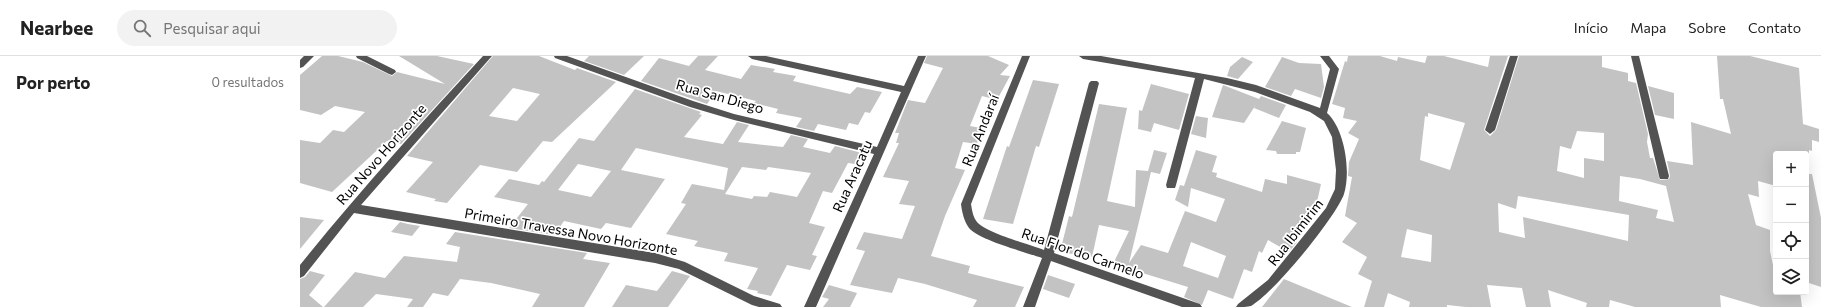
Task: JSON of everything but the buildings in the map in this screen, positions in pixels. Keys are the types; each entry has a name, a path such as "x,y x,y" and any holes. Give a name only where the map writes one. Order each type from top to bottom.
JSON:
{"street":[{"path":"300,64 310,56"},
{"path":"360,56 392,72"},
{"path":"474,56 486,58"},
{"name":"Rua San Diego","path":"558,56 690,104 726,115 878,151"},
{"path":"752,56 906,90"},
{"name":"Rua Aracatu","path":"810,307 878,151 922,56"},
{"name":"Rua Andaraí","path":"968,216 966,204 1026,56"},
{"path":"1084,56 1200,76 1247,86 1308,107 1323,114 1335,69 1324,56"},
{"path":"1490,130 1514,56"},
{"path":"1635,56 1664,176"},
{"name":"Rua Novo Horizonte","path":"300,273 352,208 486,58"},
{"path":"1171,185 1200,76"},
{"path":"1029,307 1048,255 1094,82"},
{"name":"Rua Ibimirim","path":"1242,307 1276,278 1337,200 1340,188 1341,168 1338,139 1335,131 1323,114"},
{"name":"Primeiro Travessa Novo Horizonte","path":"352,208 655,258 695,272 752,300 776,307"},
{"name":"Rua Flor do Carmelo","path":"968,216 970,224 978,230 1196,307"}]}
